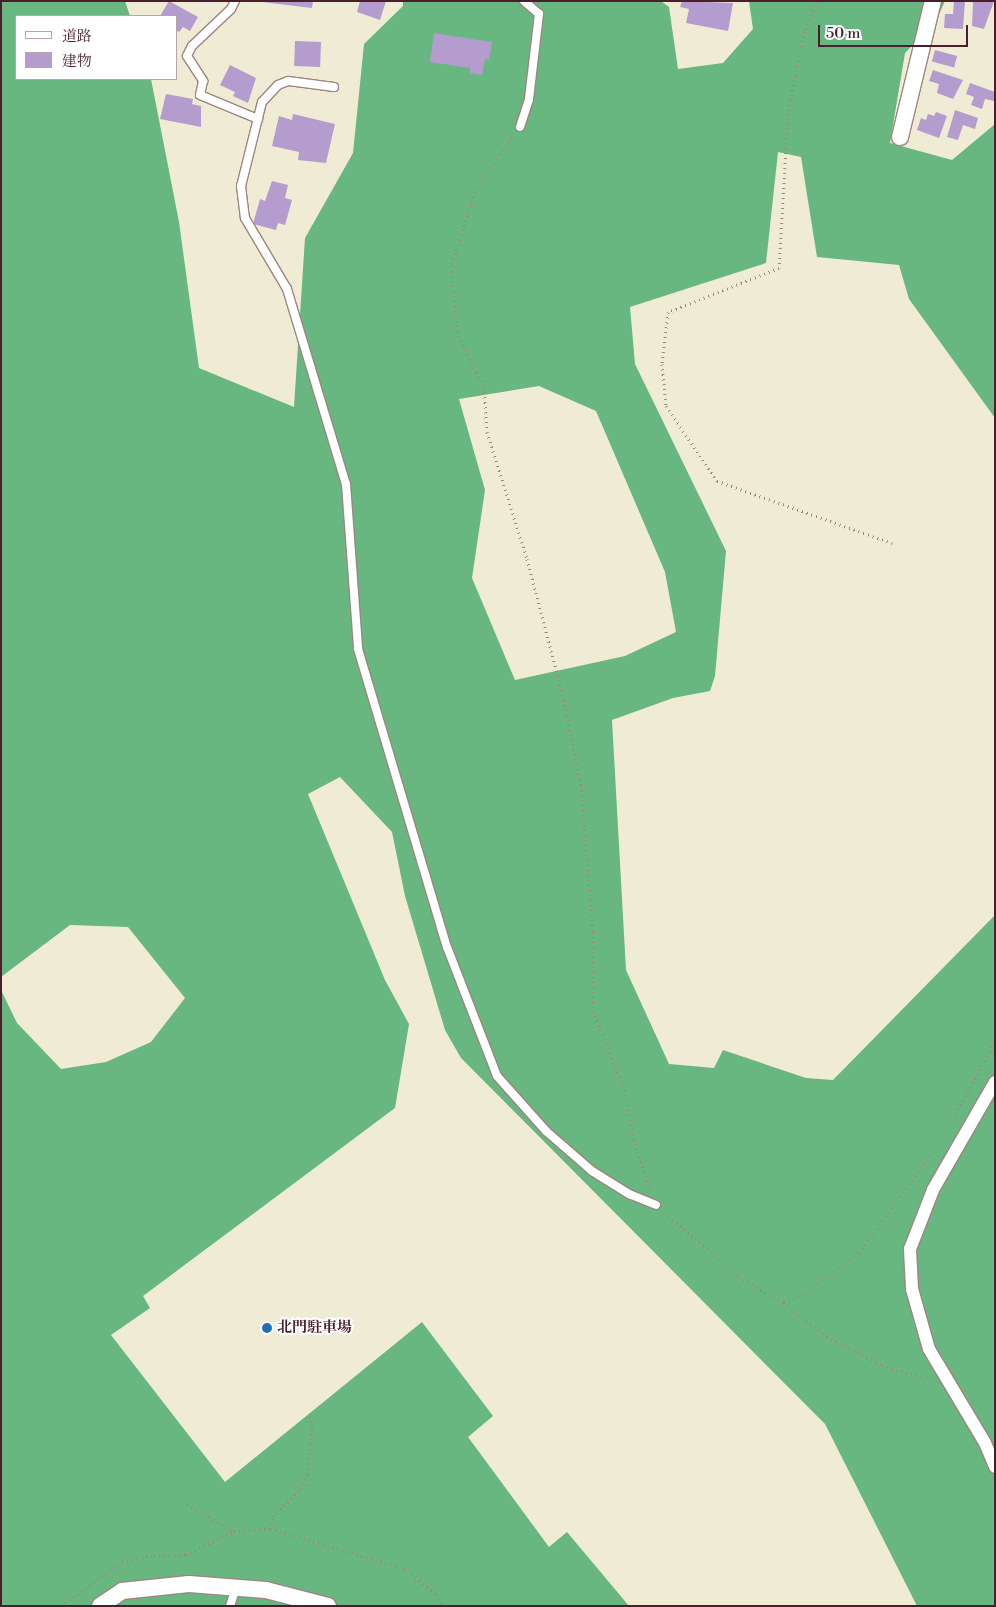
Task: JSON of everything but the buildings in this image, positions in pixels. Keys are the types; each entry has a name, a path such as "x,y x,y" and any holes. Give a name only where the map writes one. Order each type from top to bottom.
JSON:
{"street":[{"path":"900,137 933,1"},
{"path":"995,1082 933,1190 910,1249 912,1289 929,1349 985,1443 995,1467"},
{"path":"100,1606 122,1591 189,1584 266,1590 292,1601 328,1606"}],"lane":[{"path":"235,1 231,10 192,46 187,56 203,81 200,95 258,119"},
{"path":"520,127 529,99 539,14 524,1"},
{"path":"334,87 288,81 278,85 262,102 242,186 245,218 287,288 346,484 358,649 396,768 422,869 466,999 497,1076 546,1131 592,1171 629,1194 656,1205"},
{"path":"230,1606 236,1588"}],"path":[{"path":"818,1 804,31 788,113 779,268 668,312 662,364 666,406 717,482 892,543"},
{"path":"520,127 477,187 451,266 458,336 484,386 487,432 527,559 564,700 581,785 593,931 593,1011 623,1084 637,1152 656,1205 702,1248 739,1277 783,1302 835,1340 882,1366 922,1378"},
{"path":"953,1120 995,1040"},
{"path":"783,1302 806,1293 859,1253 938,1145"},
{"path":"270,1529 273,1516 301,1489 308,1474 312,1427 309,1413"},
{"path":"187,1504 234,1531"},
{"path":"60,1606 122,1562 154,1554 186,1555 234,1531 270,1529 408,1570 436,1594 443,1606"}],"green space":[{"path":"1,1 125,1 130,15 15,15 15,80 151,80 179,222 199,368 294,407 305,238 353,153 364,44 403,6 403,1 661,1 669,7 678,69 723,63 753,29 749,1 945,1 936,21 905,53 890,143 952,160 995,124 995,418 909,299 899,265 817,257 801,157 778,152 766,263 630,307 635,364 726,551 715,676 710,691 673,698 612,720 626,970 669,1064 714,1068 723,1050 806,1078 833,1080 995,915 995,1606 917,1606 825,1424 461,1058 445,1030 405,896 392,832 340,777 308,794 385,980 409,1024 395,1108 143,1296 150,1308 111,1335 225,1482 422,1322 493,1416 468,1437 549,1547 567,1532 629,1606 1,1606 1,990 17,1023 61,1069 106,1062 151,1042 185,998 128,927 70,925 1,977","holes":["539,386 596,411 665,572 676,632 625,656 515,680 472,578 485,490 459,399"]}],"place":[{"name":"北門駐車場","path":"267,1328"}]}
